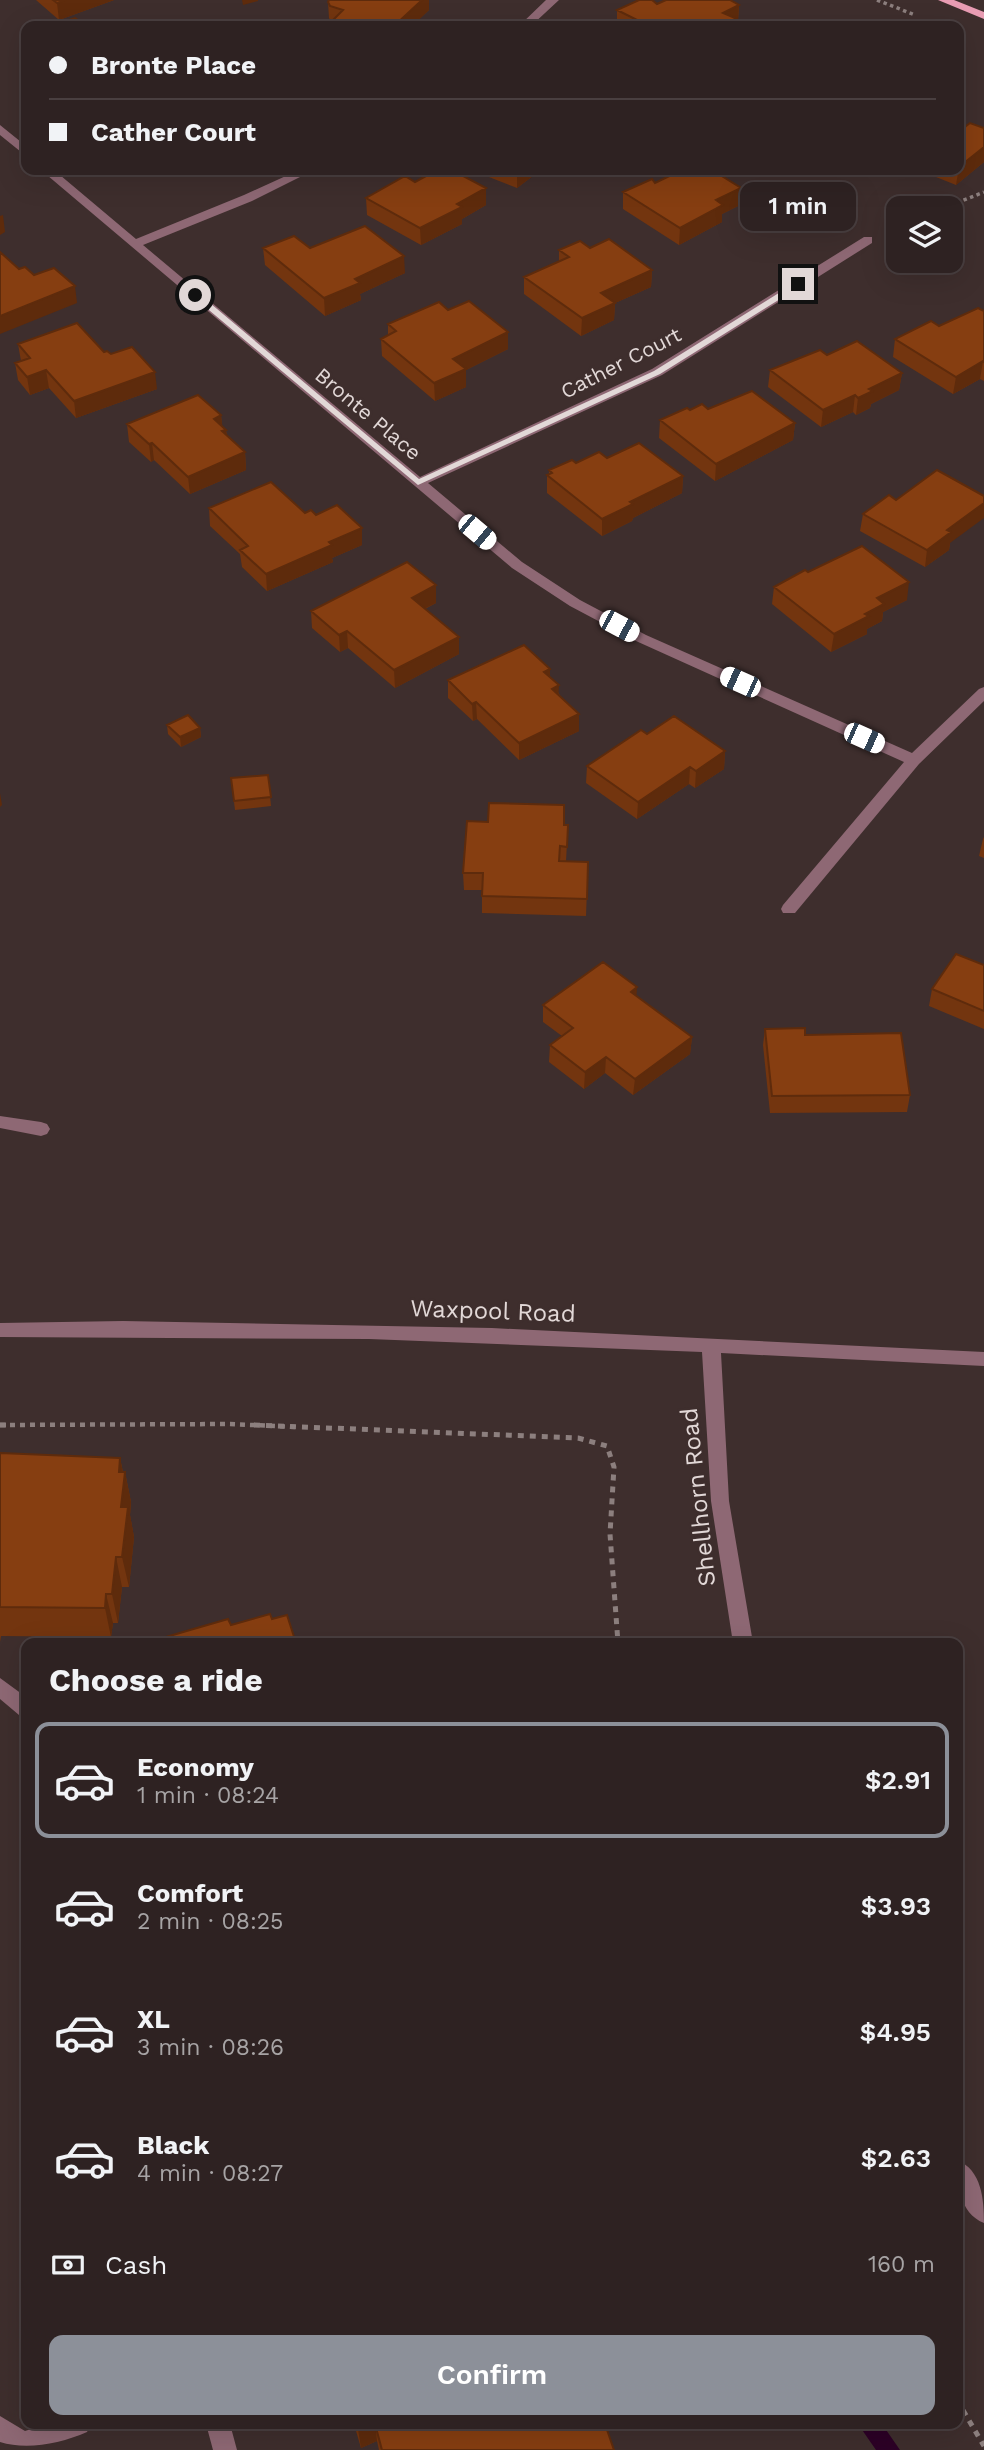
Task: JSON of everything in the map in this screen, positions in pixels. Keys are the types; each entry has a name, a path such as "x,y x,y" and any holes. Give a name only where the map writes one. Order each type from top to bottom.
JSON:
{"main road":[{"path":"944,0 984,16"}],"street":[{"path":"530,21 553,0"},
{"path":"0,129 21,148"},
{"name":"Bronte Place","path":"53,175 517,565 575,603 641,638 914,760"},
{"path":"134,244 297,175"},
{"name":"Cather Court","path":"418,483 657,372 868,240"},
{"path":"789,909 914,760 984,692"},
{"path":"0,1122 41,1129"},
{"name":"Waxpool Road","path":"0,1330 112,1328 410,1331 984,1359"},
{"name":"Shellhorn Road","path":"711,1345 720,1501 742,1638"},
{"path":"0,1686 21,1705"},
{"path":"963,2180 984,2212"},
{"path":"0,2428 23,2444 65,2429"},
{"path":"219,2429 225,2450"}],"path":[{"path":"877,0 922,17"},
{"path":"963,200 984,192"},
{"path":"0,1424 230,1424 578,1438 607,1446 614,1466 610,1534 618,1638"},
{"path":"963,2410 984,2446"}],"building":[{"path":"422,0 399,21 336,21 333,20 343,10 330,6 328,2"},
{"path":"639,0 652,0 657,4 666,0 730,0 739,5 723,13 735,18 728,21 639,21 617,10"},
{"path":"970,123 984,128 984,147 964,163 964,125"},
{"path":"428,175 461,175 486,188 457,204 462,207 420,228 366,198 405,176 415,182"},
{"path":"672,175 720,175 741,188 716,200 723,205 680,228 623,192 652,179 655,183"},
{"path":"365,226 404,256 355,279 360,283 324,298 263,248 294,236 310,248"},
{"path":"609,239 652,270 601,293 615,303 582,318 524,277 569,257 559,250 580,241 590,248"},
{"path":"0,252 19,269 25,267 34,275 54,268 75,286 0,316"},
{"path":"469,301 508,332 453,359 466,369 434,383 381,339 396,331 388,324 439,302 448,310"},
{"path":"978,308 984,311 984,362 956,377 895,339 931,321 939,326"},
{"path":"77,323 104,352 111,354 132,347 155,372 74,401 46,370 27,377 15,363 30,358 18,344"},
{"path":"857,341 902,373 869,389 873,391 858,398 855,395 823,410 770,370 820,350 827,355"},
{"path":"752,391 795,423 716,464 660,420 702,404 708,409"},
{"path":"198,395 221,415 214,419 226,430 222,431 245,452 188,477 127,424"},
{"path":"639,443 683,476 602,519 547,475 552,473 549,470 572,460 576,463 599,452 607,458"},
{"path":"937,470 984,496 984,503 947,530 951,532 927,550 863,514 889,495 896,500"},
{"path":"271,482 305,513 311,510 316,515 337,505 362,528 329,542 332,545 266,574 240,550 248,546 209,508"},
{"path":"862,546 909,582 877,598 884,604 865,614 869,616 834,634 774,587 805,570 808,572"},
{"path":"407,562 436,585 412,598 459,637 394,670 347,631 339,635 311,611"},
{"path":"524,645 550,669 544,672 559,685 552,689 579,714 519,743 476,702 472,704 448,680"},
{"path":"188,715 200,728 180,737 167,725"},
{"path":"674,716 725,751 696,771 690,767 638,802 587,766 641,730 647,734"},
{"path":"268,775 271,797 234,801 231,778"},
{"path":"489,803 564,805 564,825 568,825 567,847 560,846 559,861 588,862 587,899 482,896 483,873 463,873 467,821 488,822"},
{"path":"956,954 984,965 984,1011 932,989"},
{"path":"603,962 637,987 631,992 692,1037 635,1079 606,1057 585,1072 550,1045 573,1028 543,1005"},
{"path":"805,1028 805,1035 901,1033 910,1095 772,1096 765,1029"},
{"path":"0,1453 120,1458 119,1472 125,1472 121,1507 128,1507 122,1557 116,1557 112,1594 106,1594 105,1608 0,1607"},
{"path":"270,1614 272,1619 287,1615 294,1638 166,1637 228,1619 231,1625"},
{"path":"376,2429 607,2429 614,2450 382,2450"}],"waterway":[{"path":"873,2429 889,2450"}],"route":[{"path":"195,295 418,483 657,372 798,284"}]}
